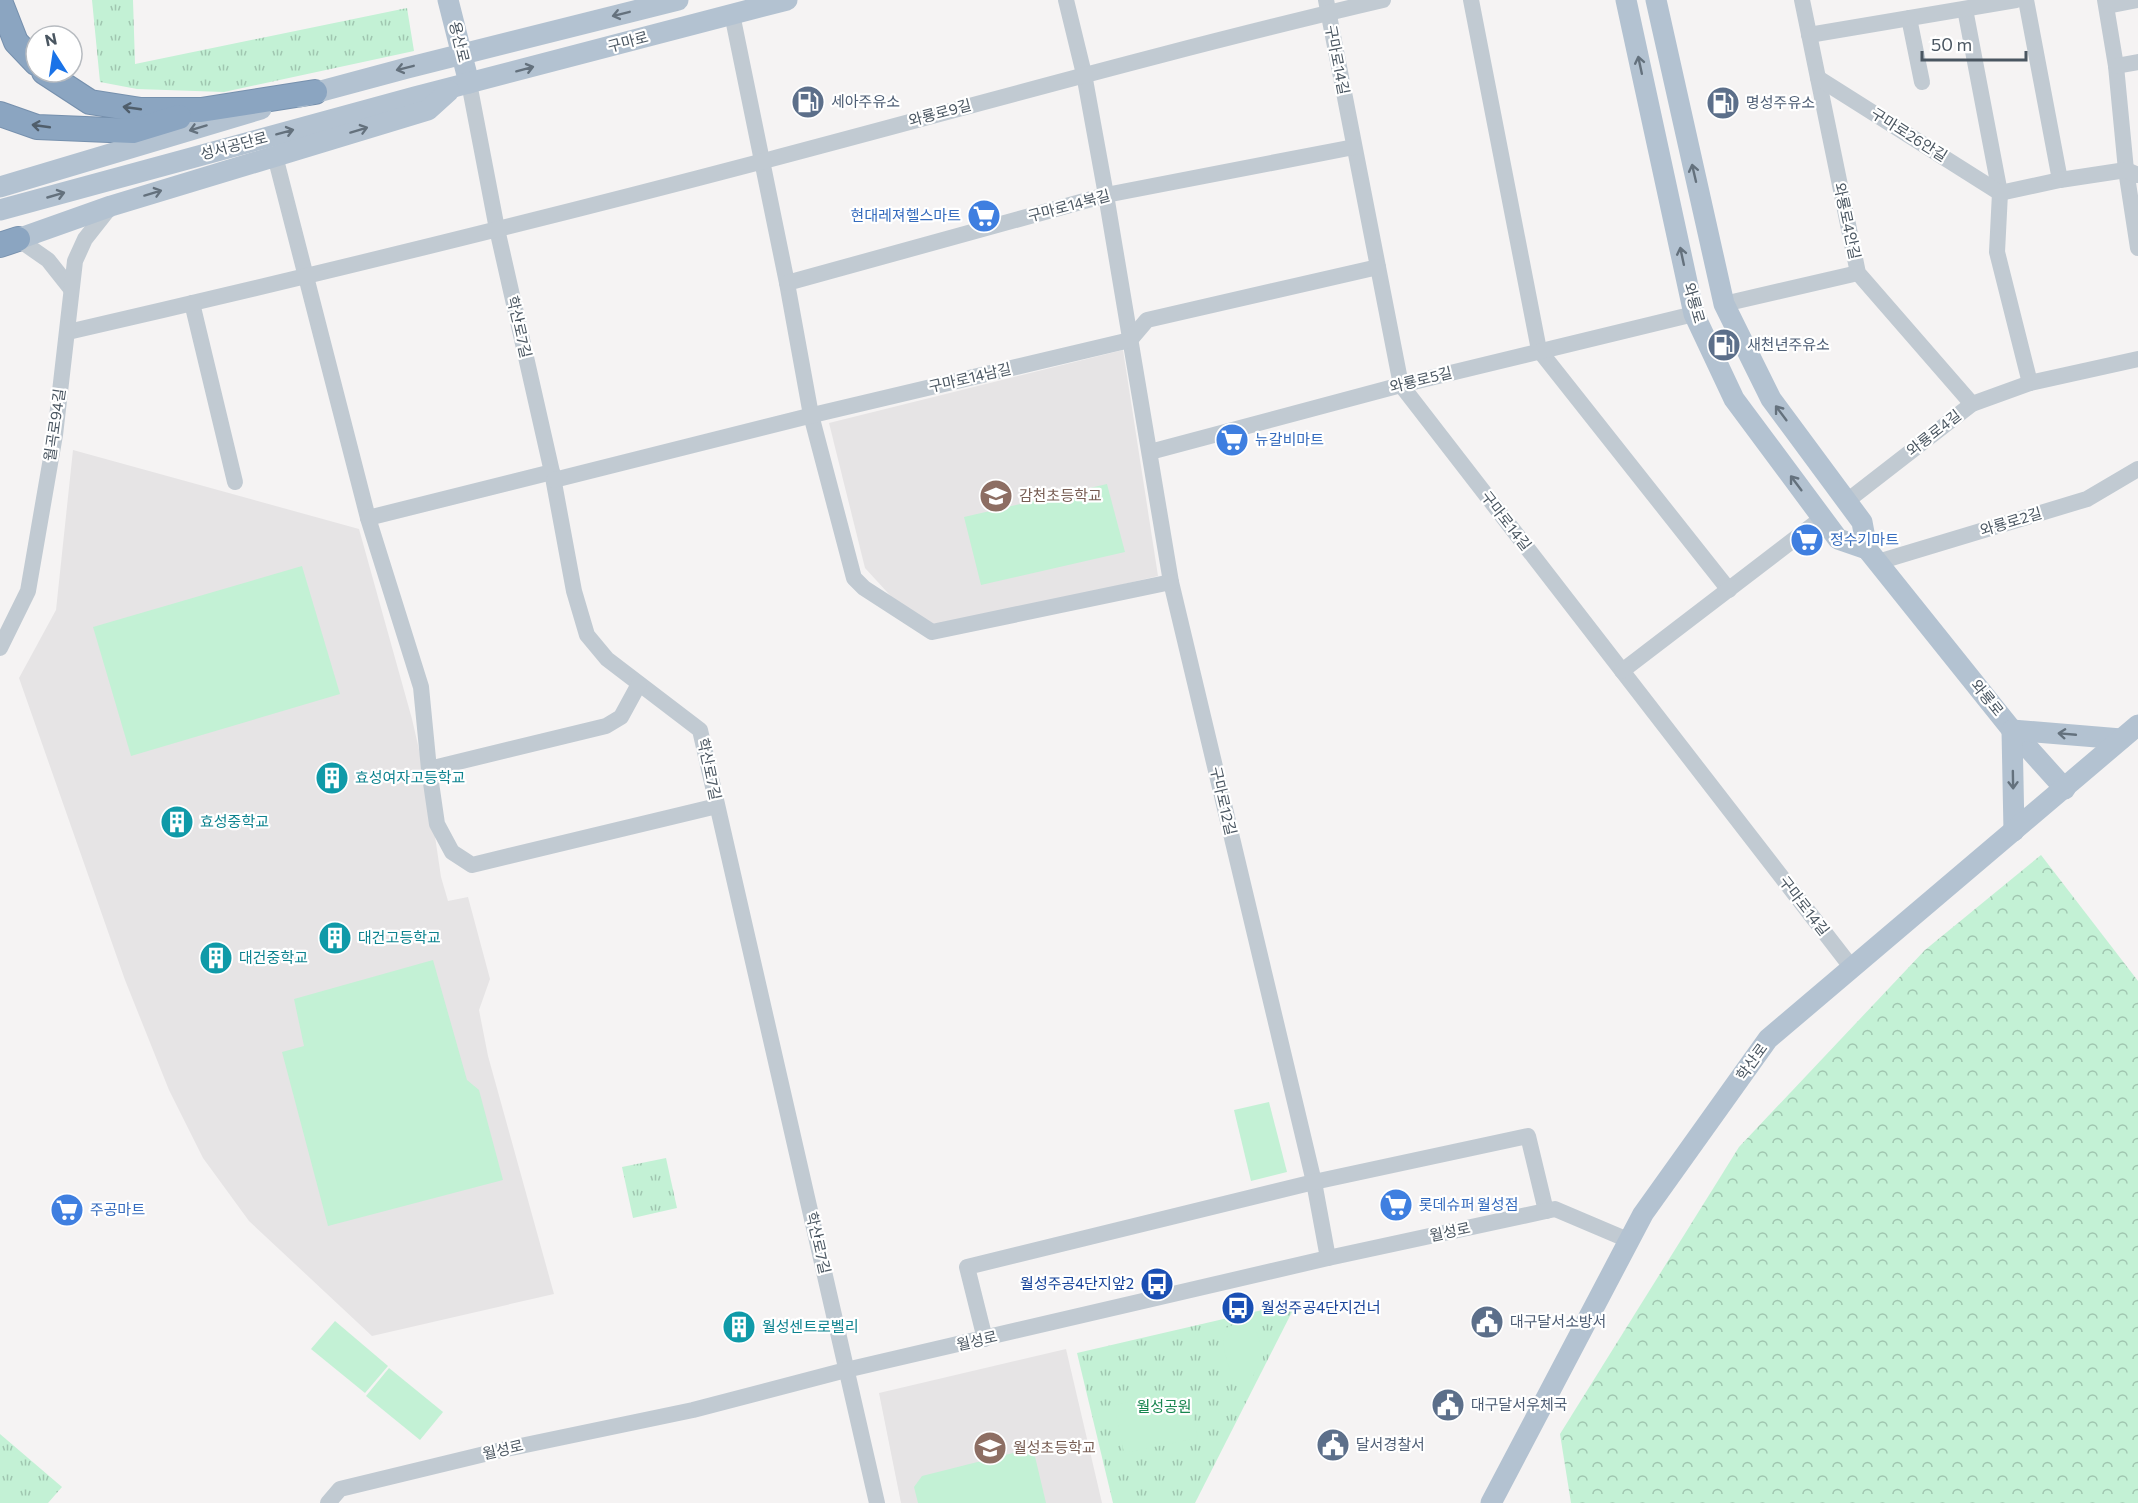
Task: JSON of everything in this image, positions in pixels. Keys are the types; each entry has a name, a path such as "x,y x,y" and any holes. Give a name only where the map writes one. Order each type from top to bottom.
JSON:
{"highway":[{"path":"0,1 16,42 24,50"},
{"path":"62,84 90,102 141,110 201,110"},
{"path":"0,114 37,127 133,131 201,110 315,92"}],"main road":[{"name":"용산로","path":"448,0 462,54 461,85"},
{"name":"구마로","path":"462,54 678,0"},
{"name":"구마로","path":"461,85 787,0"},
{"name":"와룡로","path":"1626,0 1694,314 1734,399 1838,539 1872,556"},
{"name":"와룡로","path":"1656,0 1724,304 1771,399 1862,522 1872,556 2012,729 2065,789"},
{"name":"성서공단로","path":"0,187 315,92 462,54"},
{"name":"성서공단로","path":"0,210 461,85"},
{"path":"9,242 111,206 428,110 461,85"},
{"name":"학산로","path":"1491,1503 1642,1215 1768,1039 2138,725"},
{"path":"2014,831 2012,729 2121,739"}],"street":[{"name":"구마로12길","path":"1066,0 1084,74 1106,195 1171,582 1314,1182 1328,1258"},
{"name":"와룡로9길","path":"68,332 762,161 1327,6 1383,0"},
{"path":"1471,0 1539,350 1729,590"},
{"name":"와룡로4안길","path":"1802,0 1858,273 1972,404"},
{"path":"1809,34 2016,0"},
{"path":"2026,0 2060,180"},
{"path":"2107,0 2112,5 2137,0"},
{"path":"2107,0 2132,172 2138,248"},
{"name":"구마로14길","path":"1327,6 1401,385 1852,968"},
{"path":"1965,9 2000,193 1997,252 2030,383"},
{"path":"732,14 787,283 811,415 854,578 864,588 932,632 1171,582"},
{"path":"1909,18 1922,82"},
{"path":"2116,66 2138,62"},
{"name":"구마로26안길","path":"1818,78 2000,193"},
{"name":"학산로7길","path":"461,85 497,228 553,476 574,591 587,635 607,659 700,730 877,1503"},
{"name":"구마로14북길","path":"787,283 1106,195 1354,147"},
{"path":"275,156 368,518 421,687 437,824 452,852 472,865 717,806"},
{"path":"2000,193 2060,180 2132,172"},
{"name":"월곡로94길","path":"0,648 28,591 55,435 75,261 85,239 111,206"},
{"path":"9,242 48,260 72,289"},
{"path":"1130,340 1147,320 1378,267"},
{"path":"1724,304 1858,273"},
{"path":"192,303 235,482"},
{"name":"와룡로5길","path":"1150,452 1401,385 1694,314"},
{"name":"구마로14남길","path":"368,518 1130,340"},
{"name":"와룡로4길","path":"1847,501 1972,404 2030,383 2138,359"},
{"name":"와룡로2길","path":"1872,556 2086,499 2138,469"},
{"path":"1622,671 1822,518"},
{"path":"429,769 606,726 621,717 639,684"},
{"path":"985,1339 967,1267 1314,1182 1528,1136 1546,1211"},
{"name":"월성로","path":"328,1503 340,1489 497,1451 693,1410 846,1370 1328,1258 1555,1209 1628,1240"}],"shaded area":[{"name":"감천초등학교","path":"1123,350 1158,576 944,627 919,619 898,604 865,568 829,423"},
{"path":"73,450 359,529 412,719 428,789 441,877 448,901 468,897 490,979 479,1010 488,1056 554,1294 372,1336 249,1221 203,1158 169,1090 125,980 19,678 56,610"},
{"name":"월성초등학교","path":"1066,1349 1102,1503 901,1503 879,1393"}],"green space":[{"path":"92,0 133,0 135,64 407,8 414,51 224,92 137,89 100,82"},
{"path":"1107,484 1125,552 981,585 964,517"},
{"path":"302,566 340,694 131,756 93,627"},
{"path":"2041,855 2138,981 2138,1503 1571,1503 1560,1434 1739,1147 1925,950"},
{"path":"433,960 467,1080 479,1090 503,1180 328,1226 282,1052 304,1046 294,999"},
{"path":"1269,1102 1287,1172 1251,1181 1234,1110"},
{"path":"666,1158 677,1208 633,1218 622,1167"},
{"name":"월성공원","path":"1297,1302 1195,1503 1113,1503 1077,1353"},
{"path":"1244,1320 1256,1330 1263,1357 1250,1382 1241,1385 1233,1381 1225,1354 1224,1334 1226,1328"},
{"path":"335,1321 388,1366 365,1393 311,1349"},
{"path":"389,1368 443,1412 420,1440 366,1396"},
{"path":"1186,1390 1198,1438 1124,1453 1114,1405"},
{"path":"0,1434 62,1487 48,1503 0,1503"},
{"path":"1033,1448 1046,1503 918,1503 914,1487 922,1476"}],"place":[{"name":"세아주유소","path":"808,102"},
{"name":"명성주유소","path":"1723,103"},
{"name":"현대레져헬스마트","path":"984,216"},
{"name":"새천년주유소","path":"1724,345"},
{"name":"뉴갈비마트","path":"1232,440"},
{"name":"감천초등학교","path":"996,496"},
{"name":"정수기마트","path":"1807,540"},
{"name":"효성여자고등학교","path":"332,778"},
{"name":"효성중학교","path":"177,822"},
{"name":"대건고등학교","path":"335,938"},
{"name":"대건중학교","path":"216,958"},
{"name":"롯데슈퍼 월성점","path":"1396,1205"},
{"name":"주공마트","path":"67,1210"},
{"name":"월성주공4단지앞2","path":"1157,1284"},
{"name":"월성주공4단지건너","path":"1238,1308"},
{"name":"대구달서소방서","path":"1487,1322"},
{"name":"월성센트로벨리","path":"739,1327"},
{"name":"대구달서우체국","path":"1448,1405"},
{"name":"달서경찰서","path":"1333,1445"},
{"name":"월성초등학교","path":"990,1448"}]}
